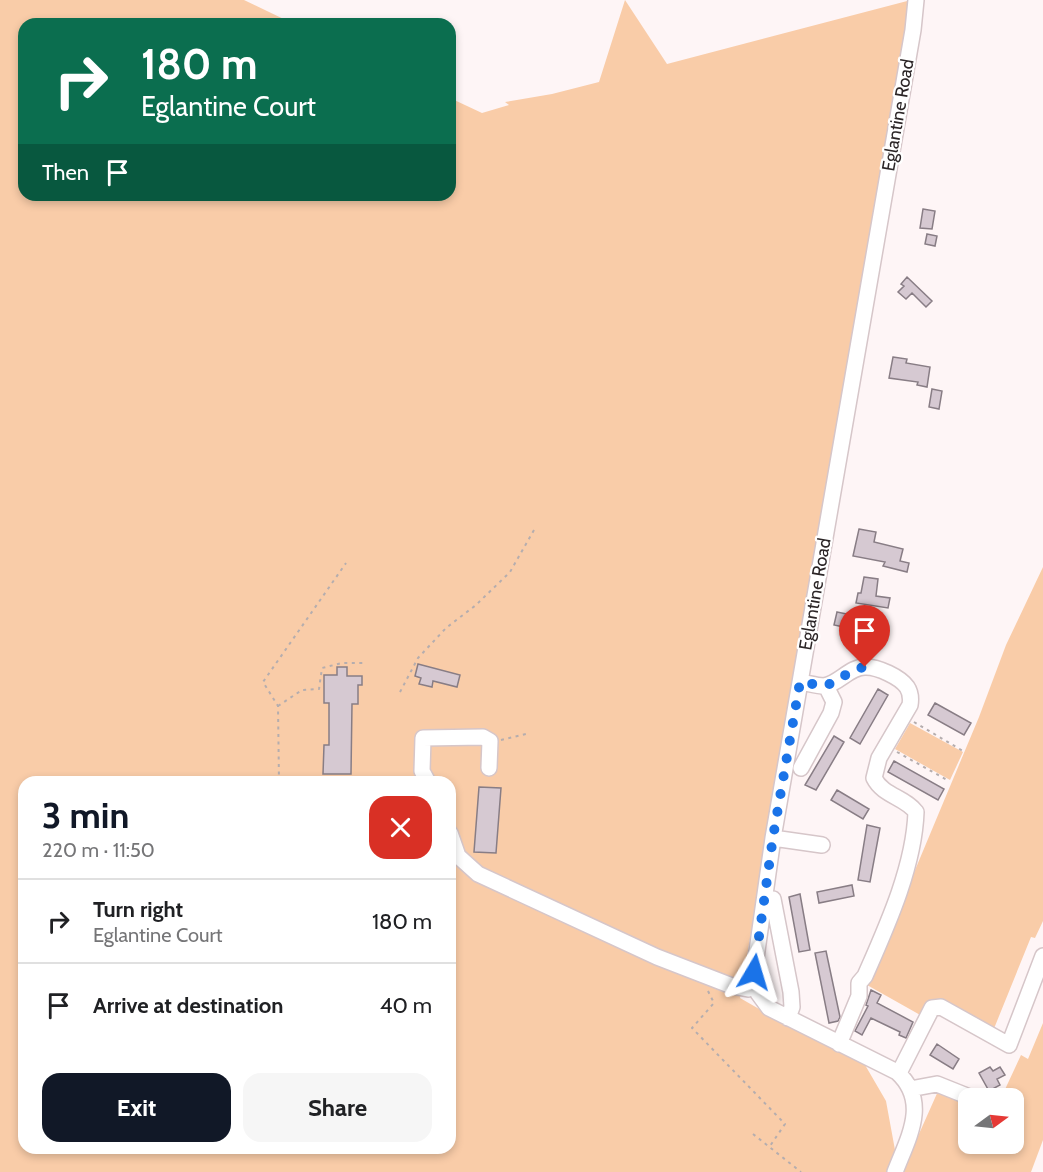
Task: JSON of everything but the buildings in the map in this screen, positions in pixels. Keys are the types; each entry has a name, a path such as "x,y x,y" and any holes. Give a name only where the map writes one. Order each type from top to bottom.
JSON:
{"street":[{"name":"Eglantine Road","path":"755,986 756,951 773,837 913,30 916,0"},
{"path":"800,682 826,686 856,669 865,667 879,670 903,682 911,699 910,705 879,758 874,778 878,787 911,805 916,812 913,835 893,911 860,983 859,996 839,1044"},
{"path":"801,768 831,713 834,702 826,686"},
{"path":"425,776 422,771 423,738 483,737 490,741 489,768"},
{"path":"773,837 822,845"},
{"path":"456,850 458,856 478,874 657,957 732,986 748,989 755,986 769,1008 897,1072 906,1080 915,1107 913,1123 895,1172"},
{"path":"773,899 791,992 792,1007 788,1018"},
{"path":"897,1072 901,1070 932,1008 941,1007 1009,1044 1043,956"},
{"path":"910,1089 937,1084 958,1092"}],"path":[{"path":"400,692 418,658 446,628 476,605 510,572 534,530"},
{"path":"279,776 278,706 263,682 346,563"},
{"path":"278,706 302,690 319,689 322,668 342,663 364,663"},
{"path":"903,716 963,751"},
{"path":"490,741 513,739 526,734"},
{"path":"886,746 949,781"},
{"path":"706,989 714,1003 692,1028 785,1124 770,1146"},
{"path":"753,1134 801,1172"}],"shaded area":[{"path":"0,0 244,0 282,18 18,18 18,201 456,201 456,101 482,113 509,105 505,102 552,94 599,82 625,0 667,64 911,0 740,998 784,1023 861,1058 886,1101 895,1150 887,1172 0,1172"},
{"path":"1043,567 1043,921 1035,938 1031,937 993,1031 943,1004 922,1016 867,985 979,717 1006,645"},
{"path":"910,723 963,752 950,780 895,749"},
{"path":"1043,1023 1043,1140 1031,1172 902,1172 939,1089 958,1098 958,1154 1024,1154 1024,1088 1006,1088 1021,1055 1028,1059"}],"route":[{"path":"754,972 773,837 800,682 826,686 856,669 865,667"}]}
